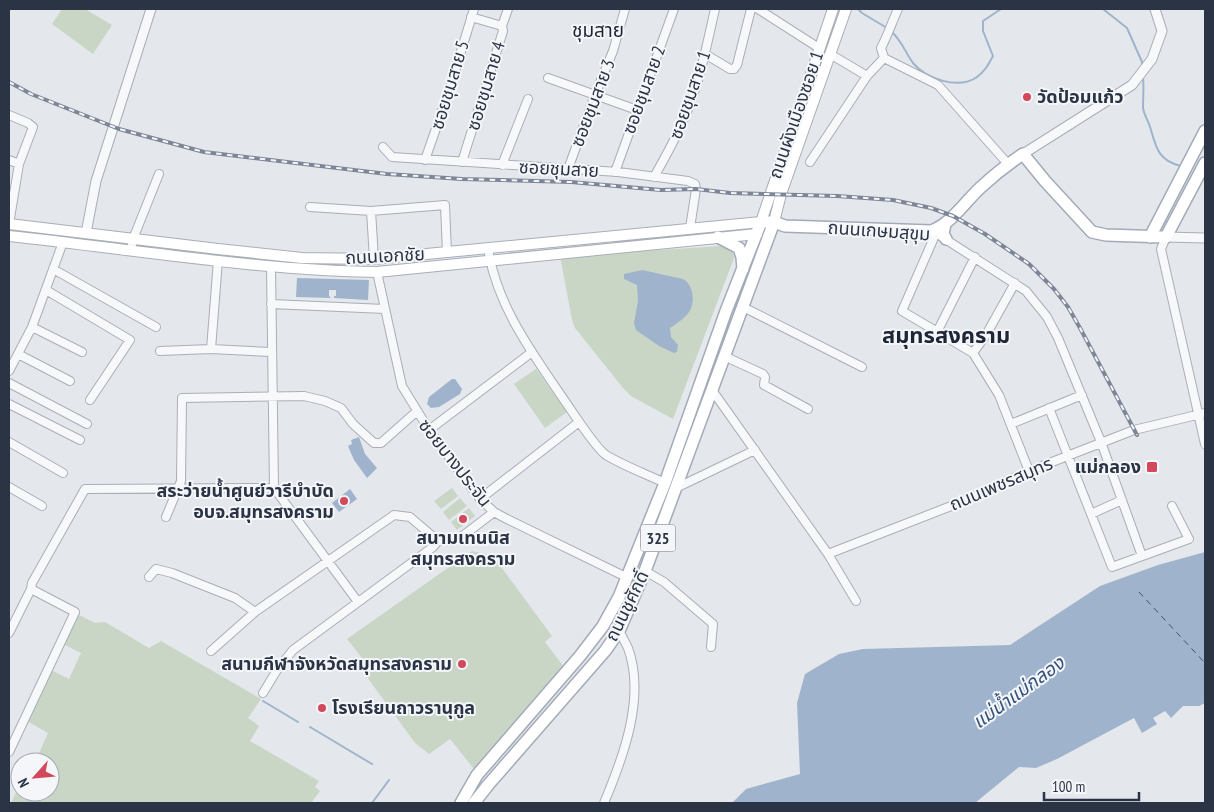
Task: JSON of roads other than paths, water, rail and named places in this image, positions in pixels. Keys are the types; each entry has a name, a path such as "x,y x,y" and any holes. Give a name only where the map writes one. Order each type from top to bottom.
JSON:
{"main road":[{"name":"ถนนผังเมืองซอย 1","path":"759,228 832,9"},
{"name":"ถนนผังเมืองซอย 1","path":"772,227 844,13"},
{"path":"1150,237 1205,131"},
{"path":"937,234 980,188 1023,154 1092,232 1106,235 1166,236 1205,163"},
{"path":"776,175 787,179"},
{"name":"ถนนเอกชัย","path":"9,224 86,233 132,244 218,260 330,272 377,272 490,261 718,237 759,228"},
{"name":"ถนนเกษมสุขุม","path":"759,228 785,226 937,234"},
{"name":"ถนนชูศักดิ์","path":"474,803 605,650 619,631 645,572 772,227"},
{"name":"ถนนเอกชัย","path":"9,236 63,242 132,244 302,258 374,259 690,228 759,228"},
{"name":"ถนนชูศักดิ์","path":"461,803 477,775 580,656 603,626 619,597 665,483 726,311 759,228"},
{"path":"718,237 739,248 743,270"},
{"path":"726,311 741,311"},
{"path":"454,803 477,775"},
{"path":"480,803 488,785"}],"street":[{"path":"86,233 96,181 151,9"},
{"name":"ซอยชุมสาย 4","path":"462,162 503,31 502,26 508,9"},
{"name":"ซอยชุมสาย 3","path":"568,169 594,95 613,50 625,9"},
{"name":"ซอยชุมสาย 2","path":"615,172 674,9"},
{"name":"ซอยชุมสาย 1","path":"654,177 671,148 687,112 705,54 715,9"},
{"path":"705,54 730,69 734,69 737,65 751,9"},
{"path":"758,9 819,48"},
{"path":"884,58 882,48 898,9"},
{"path":"1023,154 1132,85 1152,59 1162,31 1155,9"},
{"path":"472,13 502,26"},
{"name":"ซอยชุมสาย 5","path":"425,160 472,13"},
{"path":"830,54 867,76"},
{"path":"810,162 867,76 884,58"},
{"path":"884,58 938,85 1008,164"},
{"path":"548,78 636,110"},
{"path":"502,165 528,100"},
{"path":"9,115 33,127 19,164 11,193 9,224"},
{"name":"ซอยชุมสาย","path":"382,147 392,157 615,172 695,184 690,228"},
{"path":"9,160 19,164"},
{"path":"132,244 158,174"},
{"path":"310,207 371,211 445,205 447,253"},
{"path":"371,211 374,259"},
{"path":"937,234 902,311 973,354 999,395 1029,471"},
{"name":"ถนนเกษมสุขุม","path":"937,234 1026,291 1047,317 1058,338 1101,442 1142,556"},
{"path":"1205,238 1166,236 1161,248 1201,414 1205,444"},
{"path":"9,371 32,327 63,242"},
{"path":"488,248 490,261 505,304 532,352 580,422 605,454 665,483"},
{"path":"937,332 975,257"},
{"path":"211,349 218,260"},
{"path":"271,267 271,397 274,488 358,602"},
{"path":"53,269 156,327"},
{"name":"ซอยบางประจัน","path":"377,272 402,386 416,412 480,499 494,512 626,577"},
{"path":"973,354 1015,283"},
{"path":"46,290 130,340 90,400"},
{"path":"271,304 385,309"},
{"path":"741,311 862,367"},
{"path":"32,327 82,352"},
{"path":"160,350 211,349 271,352"},
{"path":"429,430 532,352"},
{"path":"18,354 70,381"},
{"path":"724,356 763,374 765,377 764,383 767,387 808,409"},
{"path":"9,383 86,424"},
{"path":"712,390 828,554 856,601"},
{"path":"1011,424 1082,395"},
{"path":"166,517 181,481 182,398 304,396 325,401 341,408 353,424 374,443 381,443 416,412"},
{"path":"9,404 80,440"},
{"path":"1049,408 1112,567 1189,539 1172,506"},
{"name":"ถนนเพชรสมุทร","path":"828,554 964,500 1101,442 1134,430 1201,414"},
{"path":"480,499 580,422"},
{"path":"9,442 63,473"},
{"path":"676,488 756,450"},
{"path":"9,488 42,506"},
{"path":"9,633 31,589 32,583 85,489 274,488"},
{"path":"1091,514 1122,500"},
{"path":"211,651 255,612 394,514 410,517 438,541 452,541 460,538 494,512"},
{"path":"263,692 293,650 433,547 438,541"},
{"path":"149,577 156,569 172,573 235,598 255,612"},
{"path":"645,572 664,582 713,624 711,647"},
{"path":"9,752 75,612 31,589"},
{"path":"604,803 623,753 632,718 634,683 628,649 619,631"}],"water":[{"path":"642,270 683,279 691,289 693,298 689,312 670,328 671,337 678,345 677,352 674,353 659,346 636,330 634,323 638,301 637,285 624,279 624,274"},
{"path":"297,278 369,280 368,300 334,298 336,290 329,290 331,298 296,297"},
{"path":"452,379 455,379 462,389 460,394 439,407 431,408 427,404 429,397"},
{"path":"359,437 365,454 377,468 367,478 354,460 348,446 352,444 351,440"},
{"name":"สระว่ายน้ำศูนย์วารีบำบัด อบจ.สมุทรสงคราม","path":"350,489 357,499 339,512 332,503"},
{"name":"แม่น้ำแม่กลอง","path":"1205,552 1205,703 1199,706 1183,706 1171,718 1165,711 1153,718 1157,724 1142,733 1134,718 1057,759 1036,768 1019,767 975,803 732,803 746,789 800,774 797,703 805,674 839,654 863,649 1010,645 1100,586 1158,565"}],"waterway":[{"path":"858,9 887,28"},
{"path":"891,31 919,69 934,78 952,83 961,83 970,81 980,75 993,56 983,31 983,21 1001,9"},
{"path":"1103,9 1127,28 1142,62 1142,67"},
{"path":"1143,76 1143,108 1157,148 1168,161 1181,166"},
{"path":"263,701 298,722"},
{"path":"310,727 372,764"},
{"path":"372,803 389,780"}],"railway":[{"path":"9,82 31,94 119,129 204,152 387,174 462,179 571,182 661,190 696,189 730,193 837,196 893,200 931,208 953,216 985,234 1029,264 1054,289 1068,307 1080,328 1137,435"}],"place":[{"name":"วัดป้อมแก้ว","path":"1027,97"},
{"name":"แม่กลอง","path":"1152,467"},
{"name":"สระว่ายน้ำศูนย์วารีบำบัด อบจ.สมุทรสงคราม","path":"344,501"},
{"name":"สนามเทนนิส สมุทรสงคราม","path":"463,519"},
{"name":"สนามกีฬาจังหวัดสมุทรสงคราม","path":"462,664"},
{"name":"โรงเรียนถาวรานุกูล","path":"322,708"}],"district":[{"name":"ชุมสาย","path":"598,30"},
{"name":"สมุทรสงคราม","path":"946,335"}]}
